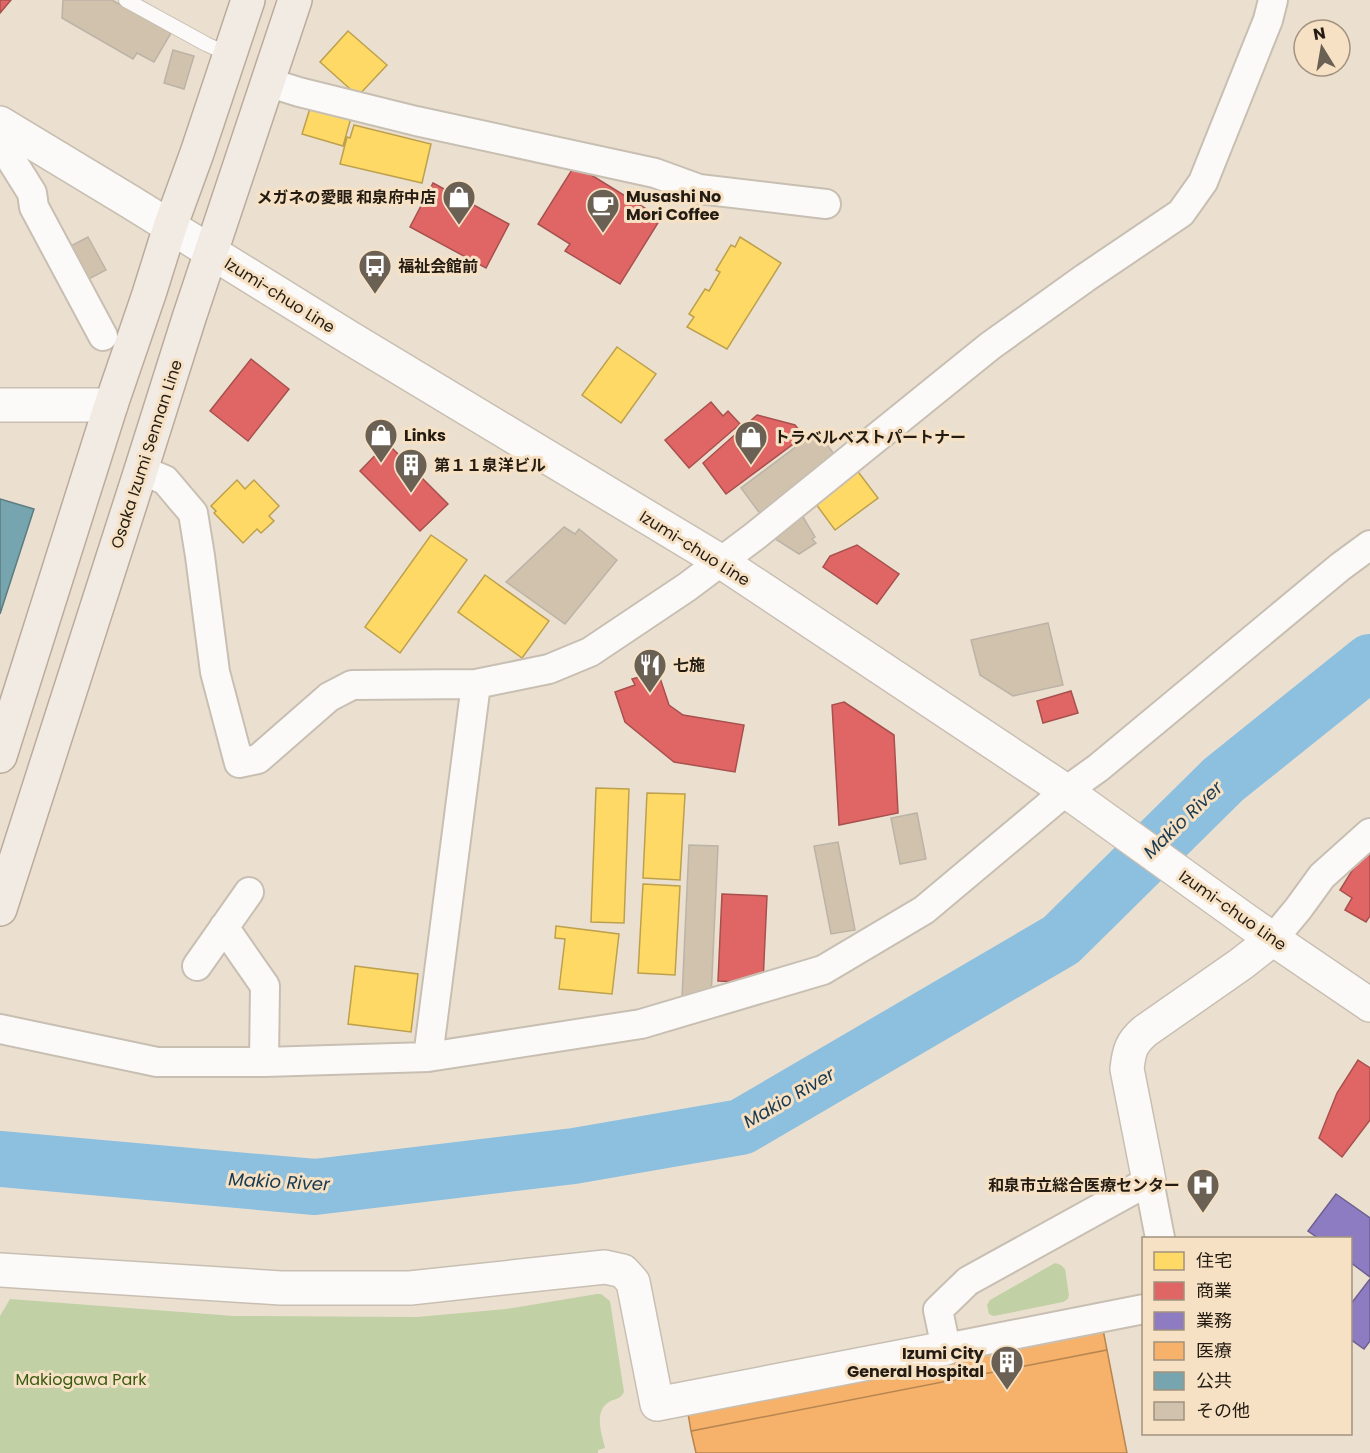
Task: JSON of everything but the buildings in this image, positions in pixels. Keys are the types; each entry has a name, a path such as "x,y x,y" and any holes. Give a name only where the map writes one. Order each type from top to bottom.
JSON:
{"main road":[{"path":"0,756 111,405 248,0"},
{"name":"Osaka Izumi Sennan Line","path":"0,909 189,318 295,0"}],"street":[{"path":"141,470 165,480 193,513 215,672 239,763 258,759 329,697 352,685 476,684 549,669 590,652 687,587 755,536 990,346 1181,213 1203,182 1268,20 1273,0"},
{"path":"267,82 416,121 655,173 699,189 826,204"},
{"name":"Izumi-chuo Line","path":"0,123 720,561 1069,794 1262,932 1370,1005"},
{"path":"0,142 32,193 34,207 103,336"},
{"path":"0,405 111,405"},
{"path":"0,1029 157,1062 264,1062 428,1057 641,1024 823,970 924,909 1069,794 1331,574 1370,545"},
{"path":"428,1057 476,684"},
{"path":"1160,1237 1127,1069 1129,1053 1136,1039 1241,964 1262,932 1298,909 1322,876 1370,833"},
{"path":"197,966 249,892"},
{"path":"224,927 265,986 264,1062"},
{"path":"946,1348 938,1310 968,1281 1149,1181"},
{"path":"0,1270 281,1288 410,1288 605,1267 623,1271 633,1282 657,1404 1142,1309"}],"lane":[{"path":"126,0 230,55"}],"green space":[{"path":"1055,1263 1065,1269 1068,1299 1063,1302 994,1316 989,1314 987,1305 990,1300"},
{"name":"Makiogawa Park","path":"601,1294 610,1301 624,1392 619,1398 604,1406 601,1411 600,1423 605,1448 598,1450 598,1453 0,1453 0,1316 10,1299 234,1316 417,1317 506,1309"}],"waterway":[{"name":"Makio River","path":"0,1159 315,1187 574,1156 741,1127 1061,940 1223,780 1370,662"}],"place":[{"name":"メガネの愛眼 和泉府中店","path":"459,226"},
{"name":"Musashi No Mori Coffee","path":"603,234"},
{"name":"福祉会館前","path":"375,295"},
{"name":"Links","path":"381,464"},
{"name":"トラベルベストパートナー","path":"751,466"},
{"name":"第１１泉洋ビル","path":"411,494"},
{"name":"七施","path":"650,694"},
{"name":"和泉市立総合医療センター","path":"1203,1214"},
{"name":"Izumi City General Hospital","path":"1007,1391"}]}
